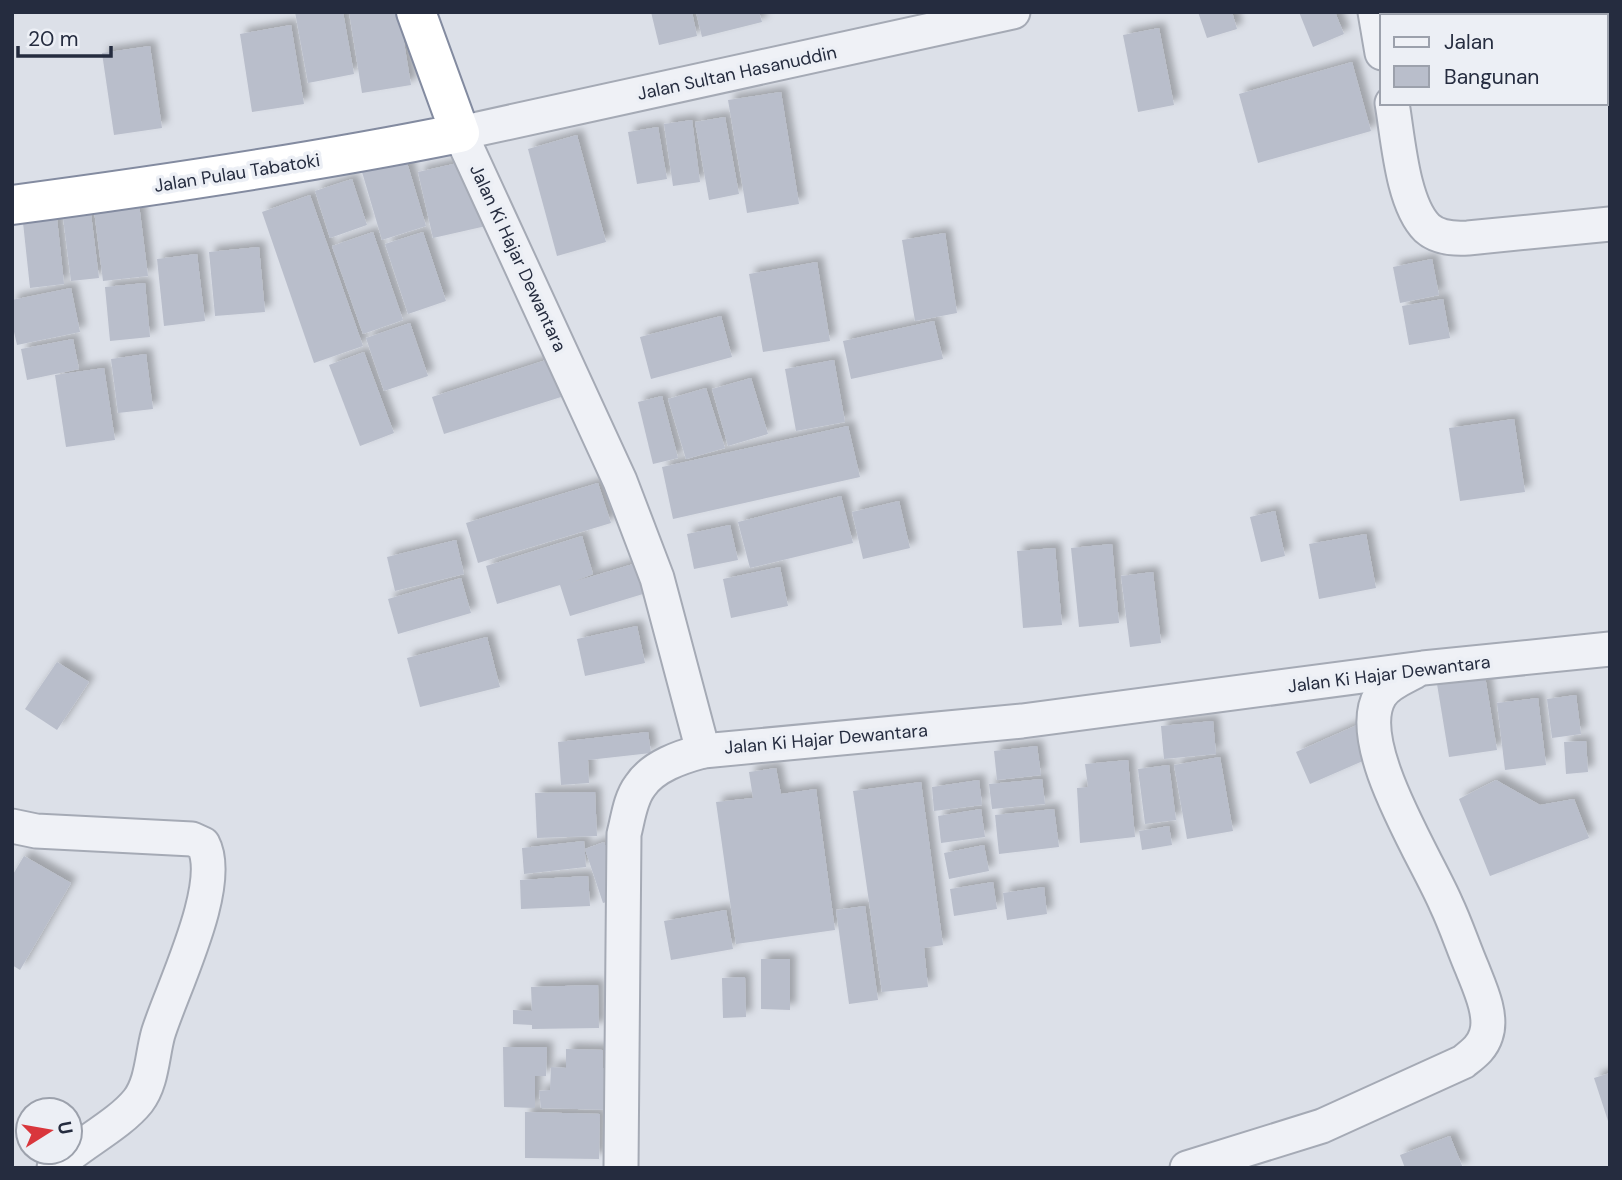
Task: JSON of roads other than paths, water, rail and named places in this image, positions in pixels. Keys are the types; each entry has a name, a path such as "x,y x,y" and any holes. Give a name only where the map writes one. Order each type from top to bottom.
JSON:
{"highway":[{"path":"416,12 460,133"},
{"name":"Jalan Pulau Tabatoki","path":"12,205 337,158 460,133"}],"street":[{"name":"Jalan Sultan Hasanuddin","path":"460,133 1013,12"},
{"path":"1375,12 1380,41"},
{"path":"1392,105 1414,209 1427,228 1438,235 1452,239 1468,238 1610,224"},
{"name":"Jalan Ki Hajar Dewantara","path":"460,133 620,481 657,578 703,751 1022,721 1423,668 1610,649"},
{"path":"1187,1168 1322,1126 1463,1062 1478,1051 1487,1032 1481,990 1446,903 1390,790 1373,727 1375,707 1385,690 1423,668"},
{"path":"621,1168 624,834 639,786 654,772 681,757 703,751"},
{"path":"12,826 36,831 192,839 203,844 208,858 208,874 199,921 158,1034 145,1091 122,1116 69,1153 54,1168"}]}
